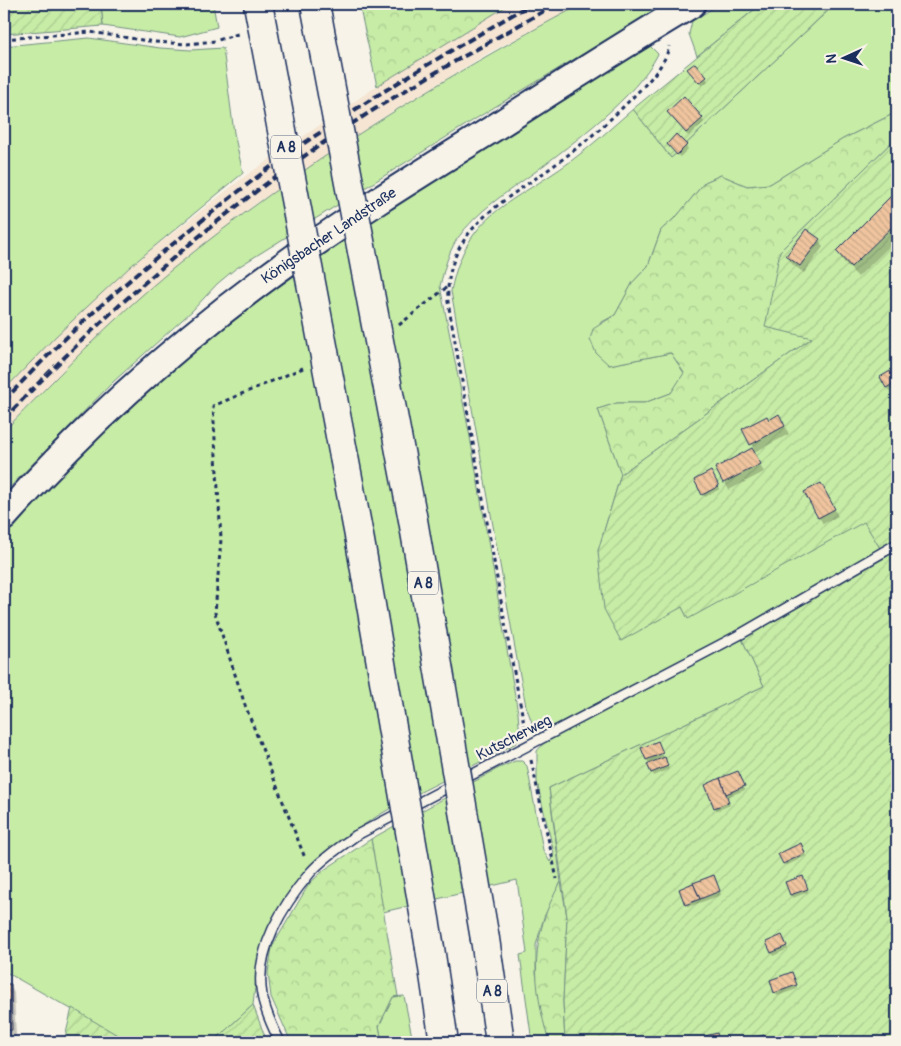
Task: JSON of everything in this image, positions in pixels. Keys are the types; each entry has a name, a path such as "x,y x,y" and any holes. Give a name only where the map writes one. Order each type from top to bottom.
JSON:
{"highway":[{"name":"A 8","path":"258,4 360,541 430,948 444,1042"},
{"name":"A 8","path":"315,4 409,500 485,939 500,1042"}],"main road":[{"name":"Königsbacher Landstraße","path":"4,517 44,471 132,386 262,281 390,194 692,4"}],"lane":[{"name":"Kutscherweg","path":"280,1042 262,995 264,957 272,932 284,910 311,872 354,836 742,634 897,544"}],"path":[{"path":"557,879 532,771 529,745 509,646 448,302 447,287 455,255 472,227 485,214 560,162 617,113 643,87 668,52 670,39 668,18"},
{"path":"4,39 90,32 156,42 187,44 216,41 242,33"},
{"path":"398,326 447,287"},
{"path":"304,368 213,406 221,539 214,613 245,705 311,872"}],"shaded area":[{"path":"510,4 582,4 490,52 382,118 257,203 169,272 61,372 4,431 4,390 56,336 132,265 244,177 377,86"}],"green space":[{"path":"4,4 101,4 103,26 4,34"},
{"path":"101,4 213,4 217,27 180,37 103,26"},
{"path":"359,4 510,4 377,86"},
{"path":"582,4 666,4 493,108 235,269 217,284 192,311 113,382 4,493 4,431 106,329 170,271 268,196 370,127 474,63"},
{"path":"720,4 761,4 697,56 689,34 692,21"},
{"path":"761,4 835,4 671,158 633,109"},
{"path":"835,4 897,4 897,115 891,115 843,139 770,184 747,186 721,175 705,182 677,216 661,230 648,266 633,282 615,315 600,323 609,365 671,353 685,374 671,393 644,403 617,403 598,409 621,474 598,551 682,607 688,618 864,521 880,548 711,645 545,730 534,728 526,706 518,665 451,291 458,264 468,243 495,212 571,161 633,109 671,158"},
{"path":"89,38 160,48 191,50 223,48 234,133 243,173 132,265 56,336 4,390 4,46"},
{"path":"644,46 650,46 658,54 635,86 585,133 474,219 454,244 440,286 470,437 518,713 520,737 516,743 383,813 352,833 323,856 298,883 266,934 259,956 253,1005 213,1042 129,1042 4,971 4,537 59,471 126,409 195,351 340,243 491,143"},
{"path":"891,115 897,115 897,137 780,251 812,338 621,474 598,409 617,403 644,403 671,393 684,373 671,353 609,365 596,353 590,339 593,329 615,315 633,282 648,266 661,230 677,216 705,182 721,175 747,186 770,184 843,139"},
{"path":"897,137 897,538 880,548 864,522 688,619 682,607 621,641 604,609 598,551 621,474 812,338 765,327 780,251"},
{"path":"897,551 897,1042 565,1042 563,1001 567,917 549,788 764,686 742,639"},
{"path":"742,639 764,686 549,788 561,882 544,917 536,945 536,973 549,1042 532,1042 520,955 527,953 517,880 383,912 371,839 497,769 515,761 522,761 527,766 543,850 550,862 554,853 537,783 537,751 543,744"},
{"path":"371,839 398,996 393,997 379,1026 382,1042 291,1042 271,997 268,973 272,947 309,884 324,870"},
{"path":"561,882 567,917 563,1001 565,1042 549,1042 539,1000 537,961 543,922"},
{"path":"404,996 413,1042 382,1042 379,1026 393,997"},
{"path":"253,1005 267,1042 213,1042"},
{"path":"72,1008 129,1042 64,1042"}],"building":[{"path":"695,63 707,77 699,83 687,69"},
{"path":"684,96 703,118 686,133 667,112"},
{"path":"676,134 687,145 677,155 667,144"},
{"path":"897,190 897,222 851,267 836,251"},
{"path":"806,229 820,239 800,266 786,256"},
{"path":"897,367 897,382 886,388 880,377"},
{"path":"779,414 785,426 750,445 742,429 767,416 769,420"},
{"path":"752,448 761,464 723,483 715,468"},
{"path":"711,471 719,486 702,495 694,480"},
{"path":"821,483 835,509 818,518 804,492"},
{"path":"658,741 663,753 646,760 641,748"},
{"path":"665,757 668,766 651,773 647,764"},
{"path":"738,771 745,786 726,794 720,778"},
{"path":"720,778 729,802 714,808 705,785"},
{"path":"801,843 805,853 783,864 778,854"},
{"path":"714,875 720,891 700,899 693,883"},
{"path":"803,876 808,889 790,895 785,882"},
{"path":"693,883 700,899 685,905 679,889"},
{"path":"782,935 787,946 771,953 766,942"},
{"path":"792,972 797,985 774,993 770,980"},
{"path":"4,984 11,984 12,1030 4,1031"},
{"path":"717,1033 719,1042 706,1042 705,1036"},
{"path":"764,1035 766,1042 739,1042"}],"railway":[{"path":"4,401 49,354 120,289 169,247 256,178 304,143 373,98 531,4"},
{"path":"4,419 78,344 156,273 196,239 280,174 380,106 556,4"}]}
